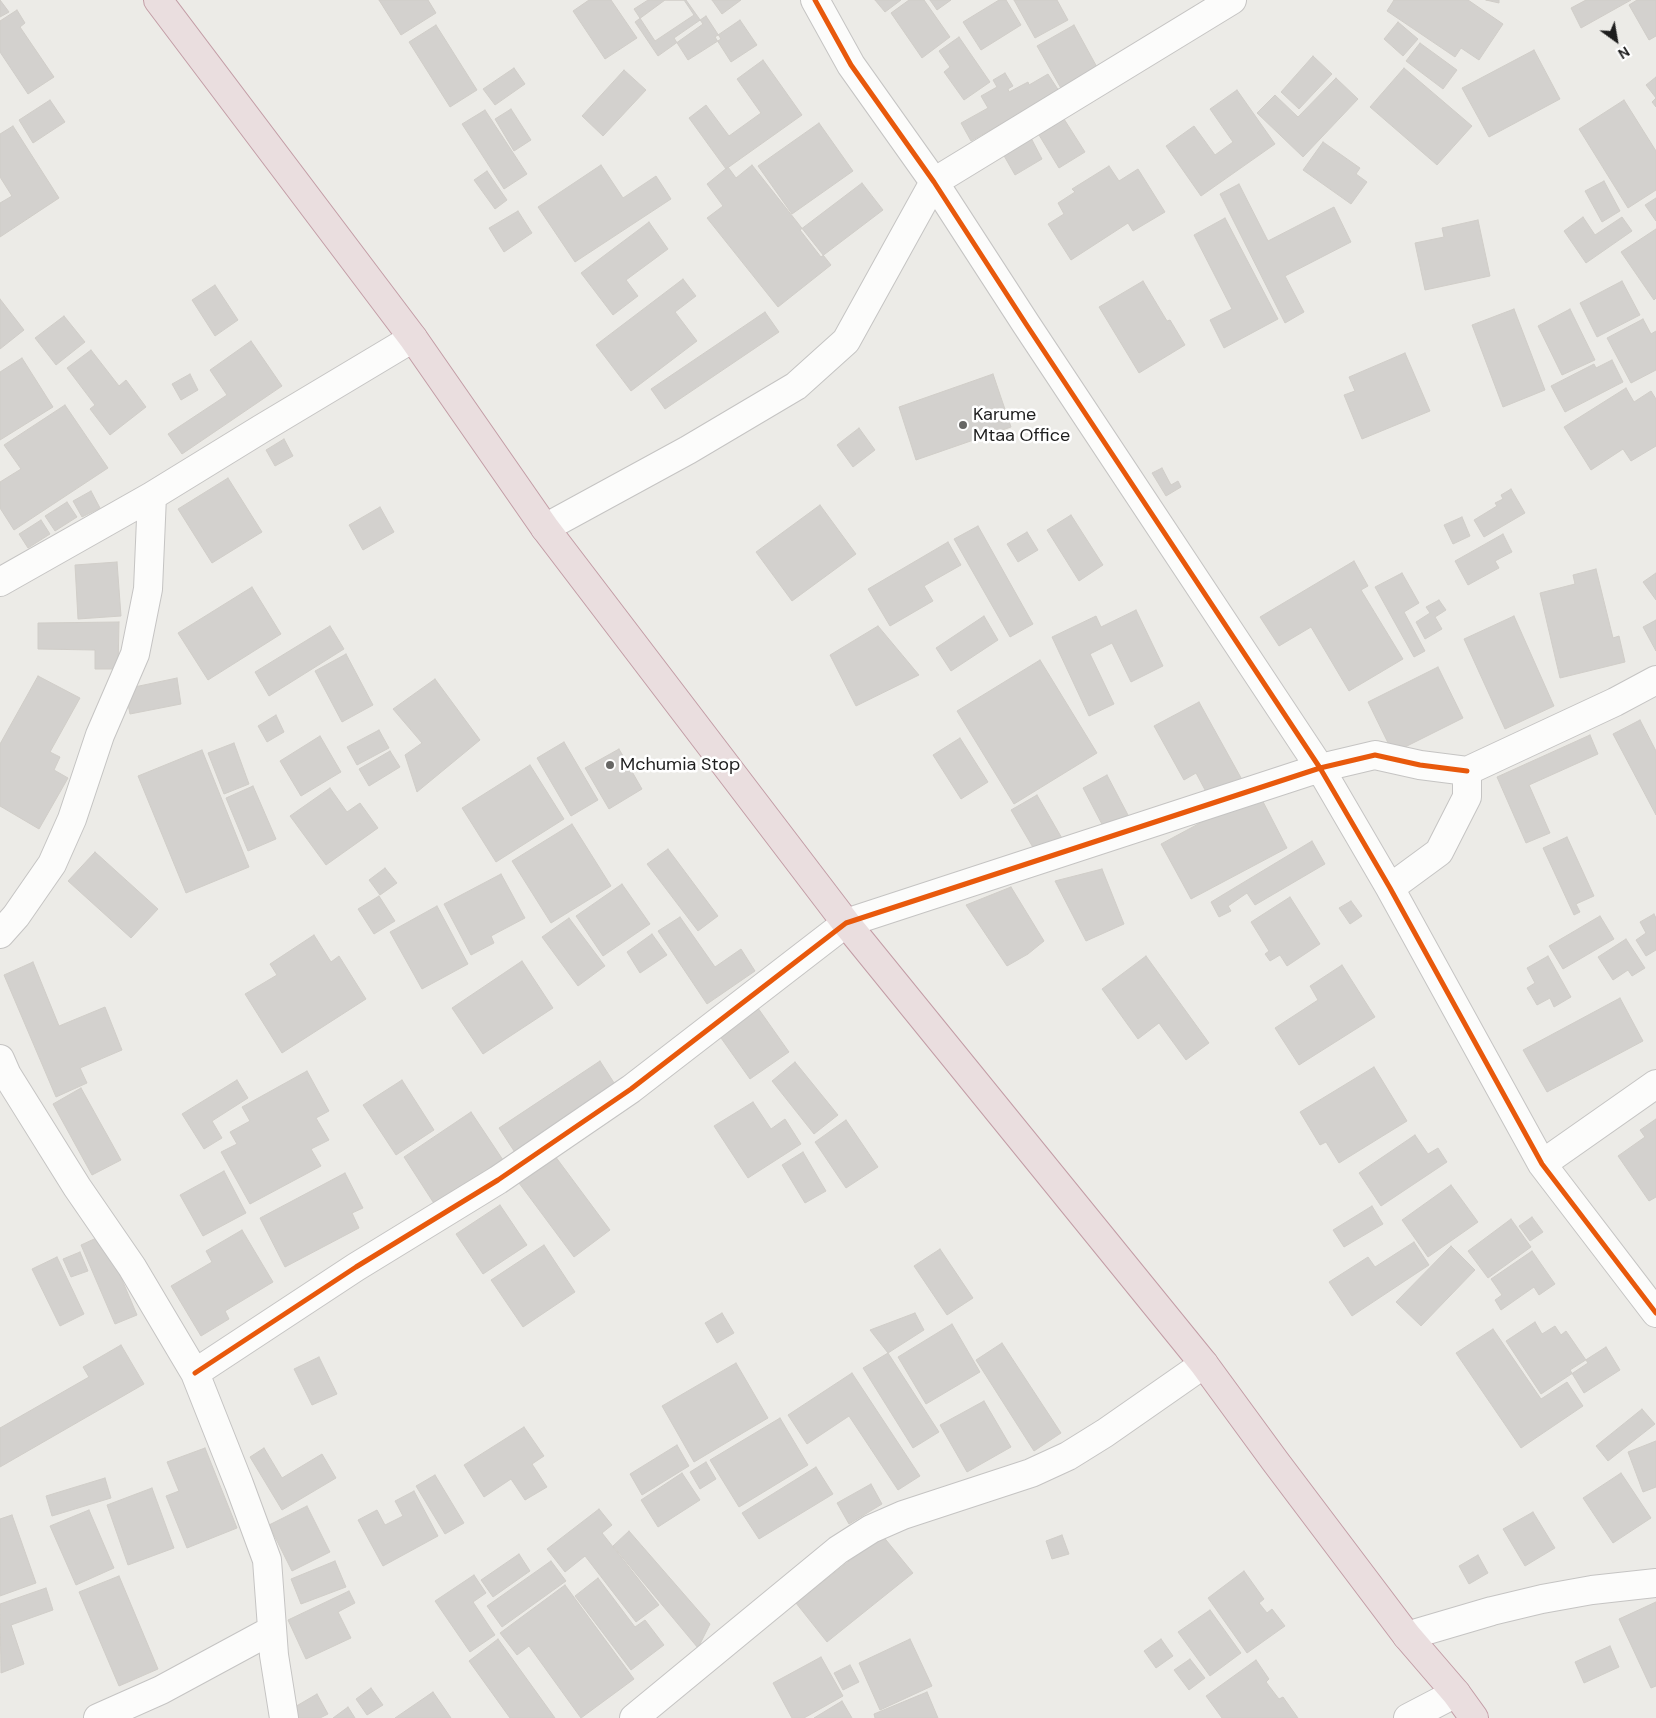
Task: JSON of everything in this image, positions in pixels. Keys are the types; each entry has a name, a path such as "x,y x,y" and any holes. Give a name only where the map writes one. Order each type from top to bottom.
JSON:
{"highway":[{"path":"158,0 414,338 545,528 846,923 1204,1364 1274,1461 1407,1636 1456,1693 1474,1718"}],"street":[{"path":"815,0 851,65 934,182 1031,333 1320,768 1390,888 1542,1164 1656,1313"},
{"path":"545,528 688,450 796,386 846,341 934,182 1232,0"},
{"path":"0,582 152,496 414,338"},
{"path":"0,934 16,916 52,864 72,819 100,735 135,654 148,589 152,496"},
{"path":"195,1373 356,1266 498,1180 631,1089 846,923 1320,768 1375,755 1420,765 1467,771 1615,702 1656,680"},
{"path":"1390,888 1439,852 1467,797 1467,771"},
{"path":"0,1059 7,1075 77,1187 132,1267 195,1373 267,1560 274,1655 284,1718"},
{"path":"1542,1164 1656,1084"},
{"path":"634,1718 838,1550 871,1529 904,1515 1031,1473 1068,1456 1105,1434 1204,1364"},
{"path":"1407,1636 1492,1611 1542,1599 1592,1590 1656,1583"},
{"path":"116,1715 272,1630"},
{"path":"1408,1718 1456,1693"}],"building":[{"path":"0,0 9,12 0,17"},
{"path":"379,0 428,0 436,13 401,35"},
{"path":"589,0 611,0 637,38 605,59 573,11"},
{"path":"648,0 684,0 694,15 655,41 634,9"},
{"path":"665,0 686,0 703,24 658,56 635,22"},
{"path":"712,0 741,0 722,14"},
{"path":"875,0 901,0 885,12"},
{"path":"909,0 924,0 950,37 922,58 891,13"},
{"path":"930,0 951,0 937,10"},
{"path":"999,0 1006,0 1021,25 981,50 963,22"},
{"path":"1014,0 1057,0 1068,20 1035,38"},
{"path":"1394,0 1468,0 1503,24 1479,60 1461,48 1455,57 1387,11"},
{"path":"1486,0 1499,0 1499,3"},
{"path":"1586,0 1631,0 1581,28 1571,8"},
{"path":"1637,0 1656,0 1656,36 1649,40 1629,5"},
{"path":"17,10 25,23 20,27 54,77 28,94 0,52 0,21"},
{"path":"706,16 721,39 688,60 674,38"},
{"path":"740,20 757,45 731,62 715,37"},
{"path":"1398,22 1418,39 1403,56 1384,39"},
{"path":"436,25 477,90 450,107 409,42"},
{"path":"1074,25 1098,69 1062,90 1037,46"},
{"path":"959,37 990,82 964,100 944,72 950,67 939,51"},
{"path":"1420,43 1457,70 1443,89 1406,61"},
{"path":"1534,50 1560,99 1489,137 1462,88"},
{"path":"1313,56 1332,74 1299,109 1281,92"},
{"path":"763,60 802,115 726,169 689,118 706,105 729,136 761,113 737,79"},
{"path":"514,68 525,84 495,105 483,89"},
{"path":"1404,68 1472,126 1437,165 1370,107"},
{"path":"624,70 646,90 603,136 582,116"},
{"path":"1005,73 1013,86 1008,89 1009,92 1028,82 1029,85 1048,74 1059,91 971,141 961,123 988,108 981,96 997,87 993,80"},
{"path":"1656,77 1656,98 1646,85"},
{"path":"1336,78 1358,99 1303,157 1257,113 1275,95 1298,117"},
{"path":"1237,90 1275,144 1201,196 1166,146 1194,126 1215,155 1233,142 1210,109"},
{"path":"1656,98 1656,107 1652,102"},
{"path":"50,100 65,122 33,143 19,120"},
{"path":"1624,100 1656,151 1656,190 1628,208 1579,129"},
{"path":"511,109 531,140 514,151 495,119"},
{"path":"485,110 527,174 504,189 462,124"},
{"path":"1064,119 1085,152 1059,168 1039,135"},
{"path":"819,123 853,171 792,214 758,166"},
{"path":"13,126 59,198 0,237 0,203 12,196 0,177 0,134"},
{"path":"1031,138 1042,159 1015,175 1003,154"},
{"path":"1323,142 1360,168 1356,174 1367,182 1351,204 1303,170"},
{"path":"601,165 623,198 656,176 671,199 575,262 538,207"},
{"path":"752,165 831,265 778,307 707,218 723,206 707,184 728,167 736,178"},
{"path":"1109,166 1119,181 1138,169 1165,212 1133,231 1128,223 1071,260 1048,224 1064,214 1058,203 1075,192 1072,189"},
{"path":"487,171 507,200 495,209 474,180"},
{"path":"1604,181 1620,211 1602,222 1585,191"},
{"path":"862,183 883,210 821,257 800,230"},
{"path":"1239,184 1268,241 1334,207 1351,242 1285,276 1304,312 1285,323 1220,194"},
{"path":"1656,198 1656,221 1645,205"},
{"path":"518,211 532,233 504,252 489,228"},
{"path":"1583,217 1595,235 1622,217 1632,231 1586,263 1564,231"},
{"path":"1225,218 1278,319 1224,348 1210,320 1232,309 1194,235"},
{"path":"1478,220 1490,276 1425,290 1415,243 1444,237 1442,228"},
{"path":"649,222 668,249 626,280 638,296 613,315 581,273"},
{"path":"1656,229 1656,298 1654,300 1621,252"},
{"path":"683,279 696,296 675,312 697,341 631,391 596,345"},
{"path":"1143,281 1167,321 1170,320 1185,345 1139,373 1099,307"},
{"path":"1622,281 1640,315 1597,337 1580,303"},
{"path":"215,285 238,320 215,336 192,300"},
{"path":"0,299 24,330 0,349"},
{"path":"1514,309 1545,390 1503,407 1472,325"},
{"path":"1570,309 1595,360 1562,375 1538,326"},
{"path":"765,312 779,332 665,409 651,389"},
{"path":"64,316 85,342 56,365 35,338"},
{"path":"1643,319 1651,334 1656,331 1656,370 1631,383 1607,338"},
{"path":"251,341 282,386 182,454 168,434 227,395 210,370"},
{"path":"91,350 119,386 126,380 146,407 110,435 90,409 95,405 67,368"},
{"path":"1405,353 1430,411 1362,439 1344,395 1355,391 1349,377"},
{"path":"22,358 53,407 0,440 0,372"},
{"path":"1612,360 1623,382 1565,412 1551,386 1594,364 1596,368"},
{"path":"190,374 198,390 181,400 172,384"},
{"path":"993,374 1011,427 916,460 899,407"},
{"path":"1626,388 1634,402 1651,391 1656,399 1656,446 1631,461 1623,449 1591,470 1564,427"},
{"path":"65,405 108,468 14,530 0,508 0,482 21,469 4,445"},
{"path":"859,428 875,450 853,467 837,445"},
{"path":"284,439 293,456 275,466 266,450"},
{"path":"1162,468 1171,485 1178,481 1181,487 1166,496 1152,473"},
{"path":"228,478 262,532 212,563 178,509"},
{"path":"1511,489 1525,513 1484,537 1474,520 1497,506 1495,503 1503,499 1501,495"},
{"path":"91,491 100,508 82,517 73,501"},
{"path":"67,502 77,517 55,531 45,516"},
{"path":"820,505 856,554 792,601 756,552"},
{"path":"380,507 394,532 363,550 349,525"},
{"path":"1071,515 1103,565 1079,581 1047,530"},
{"path":"1462,517 1470,536 1453,544 1444,525"},
{"path":"41,520 50,534 28,548 19,534"},
{"path":"978,526 1033,624 1010,637 954,539"},
{"path":"1027,532 1038,550 1018,562 1007,544"},
{"path":"1503,534 1512,552 1495,561 1499,568 1468,585 1455,561"},
{"path":"948,542 961,565 924,586 933,601 890,626 868,589"},
{"path":"1354,561 1368,586 1361,590 1403,659 1349,691 1311,627 1279,646 1260,617"},
{"path":"117,562 121,616 78,619 75,565"},
{"path":"1596,569 1613,638 1619,636 1625,662 1560,678 1540,593 1575,584 1573,575"},
{"path":"1402,573 1419,603 1404,612 1425,651 1414,657 1375,587"},
{"path":"1656,573 1656,600 1643,582"},
{"path":"252,587 281,634 208,680 178,633"},
{"path":"1439,600 1446,610 1435,617 1442,629 1425,639 1416,622 1430,613 1426,607"},
{"path":"1136,610 1163,666 1131,682 1112,643 1090,654 1114,704 1089,716 1052,637 1096,616 1101,627"},
{"path":"984,616 998,640 951,671 936,648"},
{"path":"1514,616 1554,706 1505,729 1464,639"},
{"path":"1656,620 1656,651 1643,627"},
{"path":"119,622 118,669 95,669 95,650 38,649 38,623"},
{"path":"330,626 344,649 269,696 255,672"},
{"path":"878,626 919,675 856,706 830,655"},
{"path":"346,654 373,705 342,722 315,671"},
{"path":"1040,660 1097,753 1014,804 957,711"},
{"path":"1438,667 1463,718 1393,753 1368,702"},
{"path":"38,676 80,698 50,752 60,757 54,770 68,778 39,829 0,806 0,744"},
{"path":"177,678 181,704 130,714 125,689"},
{"path":"435,679 480,740 417,792 405,755 422,743 393,709"},
{"path":"1199,702 1245,785 1212,803 1196,773 1184,780 1154,726"},
{"path":"276,715 284,732 267,742 258,726"},
{"path":"1640,720 1656,751 1656,815 1613,734"},
{"path":"379,730 389,748 357,765 347,747"},
{"path":"1590,735 1598,754 1529,785 1550,833 1526,843 1497,777"},
{"path":"320,736 341,772 301,796 280,761"},
{"path":"960,738 988,782 961,799 933,755"},
{"path":"564,742 598,800 571,816 537,758"},
{"path":"234,743 249,784 224,794 208,753"},
{"path":"619,749 642,789 609,809 585,768"},
{"path":"202,750 249,867 186,893 138,776"},
{"path":"390,751 400,767 369,786 359,769"},
{"path":"530,765 564,819 496,862 462,808"},
{"path":"1107,775 1128,815 1104,828 1083,788"},
{"path":"253,786 276,839 248,851 226,798"},
{"path":"330,788 347,812 360,803 378,828 326,865 290,816"},
{"path":"1258,792 1287,848 1191,899 1161,844"},
{"path":"1037,795 1063,840 1038,856 1011,810"},
{"path":"572,824 611,886 551,923 512,861"},
{"path":"1567,837 1594,896 1576,904 1580,912 1574,915 1543,848"},
{"path":"1312,841 1325,864 1255,905 1247,893 1228,906 1231,911 1219,917 1211,902"},
{"path":"668,849 718,916 698,931 647,864"},
{"path":"95,852 158,909 131,938 68,881"},
{"path":"385,868 397,883 380,895 369,880"},
{"path":"1102,869 1124,924 1086,941 1055,881"},
{"path":"501,874 525,918 491,936 494,943 471,955 444,904"},
{"path":"622,884 650,924 603,956 576,916"},
{"path":"1011,887 1044,941 1028,954 1007,966 966,905"},
{"path":"379,896 395,921 374,934 358,909"},
{"path":"1290,897 1320,944 1287,966 1280,955 1270,961 1265,954 1269,951 1251,922"},
{"path":"1351,901 1362,916 1350,924 1339,908"},
{"path":"437,906 468,964 422,989 390,932"},
{"path":"1654,914 1656,918 1656,950 1646,956 1636,940 1646,933 1640,922"},
{"path":"1600,916 1614,939 1563,969 1549,946"},
{"path":"680,917 715,967 741,949 755,971 707,1004 658,931"},
{"path":"569,918 605,966 578,986 542,937"},
{"path":"652,934 667,955 640,973 627,952"},
{"path":"314,935 331,962 339,956 366,999 282,1053 245,994 277,975 270,964"},
{"path":"1626,939 1645,968 1632,976 1628,970 1613,980 1598,957"},
{"path":"1146,956 1209,1043 1186,1060 1159,1023 1138,1039 1102,989"},
{"path":"1548,956 1571,997 1554,1007 1550,998 1537,1005 1527,988 1535,983 1527,968"},
{"path":"522,961 553,1008 483,1054 452,1008"},
{"path":"33,962 59,1026 105,1007 122,1050 80,1068 87,1083 56,1097 4,975"},
{"path":"1342,965 1375,1017 1299,1065 1275,1028 1318,1000 1310,986"},
{"path":"1620,998 1643,1041 1547,1092 1523,1050"},
{"path":"753,1001 789,1052 750,1079 714,1028"},
{"path":"600,1061 618,1089 518,1157 499,1128"},
{"path":"795,1062 838,1115 814,1134 772,1081"},
{"path":"1374,1067 1407,1121 1339,1163 1326,1142 1320,1145 1300,1112"},
{"path":"307,1071 329,1111 316,1118 329,1140 311,1149 321,1166 250,1204 221,1152 237,1144 230,1132 250,1121 242,1107"},
{"path":"237,1080 248,1098 212,1121 222,1138 204,1149 182,1114"},
{"path":"402,1080 434,1130 396,1155 363,1105"},
{"path":"81,1088 121,1160 92,1175 53,1104"},
{"path":"753,1102 771,1129 785,1119 801,1144 748,1178 714,1126"},
{"path":"471,1112 503,1160 435,1205 404,1157"},
{"path":"1656,1119 1656,1197 1649,1201 1618,1156 1645,1137 1640,1130"},
{"path":"846,1120 878,1167 846,1188 815,1142"},
{"path":"1415,1135 1428,1154 1438,1148 1447,1162 1381,1206 1359,1173"},
{"path":"803,1152 826,1191 805,1203 782,1165"},
{"path":"555,1156 610,1230 574,1257 519,1183"},
{"path":"224,1171 246,1213 203,1236 180,1195"},
{"path":"345,1173 363,1208 352,1213 359,1228 285,1267 260,1218"},
{"path":"1451,1185 1478,1222 1428,1257 1402,1220"},
{"path":"500,1205 527,1245 483,1274 456,1234"},
{"path":"1372,1206 1383,1224 1344,1247 1333,1230"},
{"path":"1532,1217 1543,1232 1530,1241 1519,1226"},
{"path":"1511,1219 1531,1247 1488,1278 1468,1251"},
{"path":"242,1230 273,1282 225,1311 229,1319 201,1336 171,1286 212,1262 206,1251"},
{"path":"103,1235 137,1315 115,1324 81,1245"},
{"path":"1414,1242 1429,1265 1352,1316 1329,1282 1368,1257 1375,1267"},
{"path":"544,1245 575,1292 523,1327 491,1280"},
{"path":"1451,1246 1475,1270 1421,1326 1396,1302"},
{"path":"940,1249 973,1298 947,1315 914,1266"},
{"path":"1532,1251 1555,1284 1539,1295 1534,1287 1501,1310 1495,1300 1502,1295 1491,1279"},
{"path":"80,1252 88,1271 71,1277 63,1259"},
{"path":"57,1257 84,1314 60,1326 32,1269"},
{"path":"722,1313 734,1333 717,1343 705,1323"},
{"path":"915,1313 924,1330 888,1353 870,1330"},
{"path":"1535,1322 1542,1334 1555,1326 1561,1335 1566,1331 1588,1363 1541,1394 1506,1341"},
{"path":"952,1324 980,1372 926,1404 898,1357"},
{"path":"1493,1329 1541,1399 1567,1382 1583,1406 1521,1448 1456,1353"},
{"path":"1002,1343 1061,1433 1034,1451 976,1360"},
{"path":"121,1345 144,1384 0,1467 0,1428 89,1377 83,1367"},
{"path":"1606,1347 1620,1370 1584,1393 1570,1370"},
{"path":"888,1353 939,1432 913,1448 863,1368"},
{"path":"319,1357 337,1394 312,1405 294,1369"},
{"path":"736,1363 768,1418 694,1462 662,1406"},
{"path":"852,1373 920,1476 898,1490 849,1416 807,1444 788,1415"},
{"path":"984,1401 1011,1447 967,1472 940,1425"},
{"path":"1642,1409 1655,1424 1608,1461 1596,1446"},
{"path":"780,1418 808,1465 739,1507 710,1460"},
{"path":"524,1427 544,1456 532,1464 547,1487 525,1500 511,1479 484,1497 464,1465"},
{"path":"1656,1441 1656,1487 1643,1492 1628,1452"},
{"path":"677,1445 689,1466 642,1495 630,1474"},
{"path":"205,1448 237,1528 187,1548 166,1496 179,1491 167,1462"},
{"path":"264,1448 282,1478 322,1454 336,1478 282,1510 250,1457"},
{"path":"706,1462 716,1479 700,1489 690,1472"},
{"path":"816,1467 833,1494 759,1539 742,1513"},
{"path":"682,1473 700,1500 658,1527 641,1500"},
{"path":"1621,1473 1651,1518 1613,1543 1583,1498"},
{"path":"435,1475 464,1523 445,1534 416,1486"},
{"path":"105,1478 111,1498 52,1516 46,1496"},
{"path":"871,1484 882,1504 849,1524 837,1503"},
{"path":"152,1488 174,1548 128,1565 107,1505"},
{"path":"414,1491 438,1536 383,1566 358,1520 377,1510 385,1525 403,1516 395,1501"},
{"path":"307,1506 330,1552 292,1571 269,1525"},
{"path":"599,1509 612,1525 602,1533 659,1605 636,1622 585,1556 565,1572 547,1549"},
{"path":"89,1510 114,1568 76,1585 50,1526"},
{"path":"1533,1512 1555,1548 1525,1566 1503,1529"},
{"path":"12,1515 36,1583 0,1596 0,1519"},
{"path":"629,1531 710,1624 698,1648 613,1546"},
{"path":"882,1535 913,1573 827,1642 796,1603"},
{"path":"1062,1535 1069,1554 1052,1559 1046,1541"},
{"path":"519,1554 530,1571 493,1597 481,1580"},
{"path":"1478,1555 1488,1573 1469,1584 1459,1566"},
{"path":"335,1561 346,1587 301,1604 291,1579"},
{"path":"551,1561 566,1581 502,1627 487,1606"},
{"path":"1244,1571 1264,1599 1259,1603 1267,1613 1272,1609 1285,1626 1247,1653 1208,1598"},
{"path":"474,1575 486,1593 473,1602 495,1635 470,1652 435,1601"},
{"path":"119,1576 158,1669 119,1686 79,1592"},
{"path":"598,1578 635,1627 645,1620 664,1645 631,1670 575,1596"},
{"path":"565,1585 634,1679 581,1718 529,1646 517,1655 500,1633"},
{"path":"46,1588 53,1610 11,1625 24,1664 1,1673 0,1604"},
{"path":"349,1591 355,1603 338,1612 351,1638 306,1659 288,1620"},
{"path":"1656,1602 1656,1686 1651,1688 1619,1619"},
{"path":"1210,1610 1241,1653 1210,1676 1178,1632"},
{"path":"498,1639 555,1718 510,1718 469,1661"},
{"path":"910,1639 932,1686 880,1710 859,1663"},
{"path":"1161,1639 1173,1656 1156,1668 1144,1651"},
{"path":"1610,1646 1619,1667 1584,1683 1575,1662"},
{"path":"821,1657 843,1696 804,1718 792,1718 773,1683"},
{"path":"1190,1659 1205,1678 1189,1690 1174,1670"},
{"path":"1256,1660 1269,1679 1266,1682 1279,1699 1283,1697 1298,1718 1222,1718 1206,1696"},
{"path":"850,1665 859,1682 843,1690 834,1673"},
{"path":"371,1688 383,1705 367,1715 356,1699"},
{"path":"433,1692 451,1718 395,1718"},
{"path":"927,1692 938,1718 875,1718 874,1714"},
{"path":"317,1694 328,1714 320,1718 298,1718 293,1708"},
{"path":"842,1701 852,1718 814,1718"},
{"path":"348,1707 355,1718 333,1718"}],"cycle path":[{"path":"815,0 851,65 934,182 1320,768 1390,888 1542,1164 1656,1313"},
{"path":"195,1373 356,1267 498,1180 631,1089 846,923 1320,768 1375,755 1420,765 1467,771"}],"place":[{"name":"Karume Mtaa Office","path":"963,425"},
{"name":"Mchumia Stop","path":"610,765"}]}
